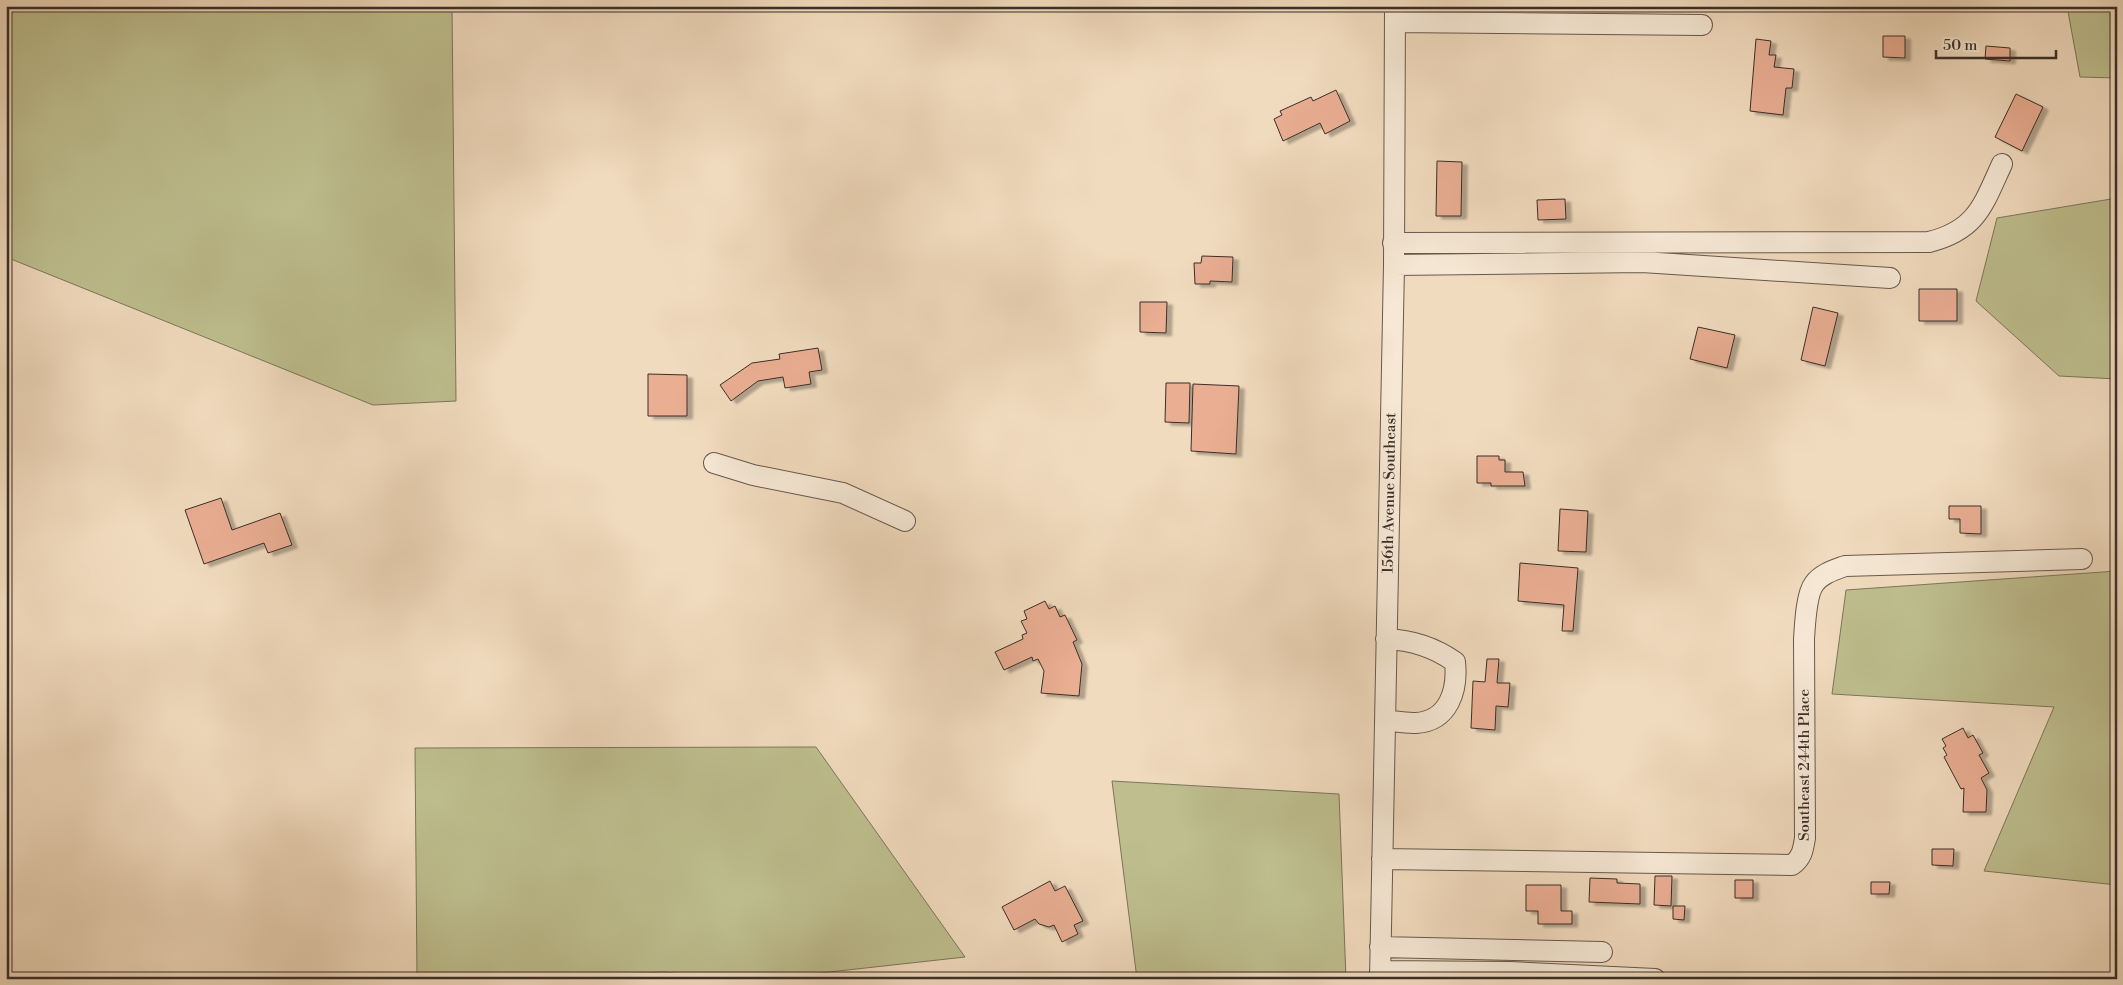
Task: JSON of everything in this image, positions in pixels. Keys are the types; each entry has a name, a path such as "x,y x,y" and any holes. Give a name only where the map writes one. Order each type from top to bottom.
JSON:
{"street":[{"path":"1395,14 1702,26"},
{"name":"156th Avenue Southeast","path":"1380,975 1394,265 1395,14"},
{"path":"1394,243 1929,242 1946,237 1969,223 1981,209 2002,164"},
{"path":"1394,265 1642,262 1890,278"},
{"path":"714,462 753,475 843,494 904,521"},
{"name":"Southeast 244th Place","path":"1382,859 1792,864 1799,860 1805,838 1804,638 1808,606 1814,584 1826,574 1845,566 2082,559"},
{"path":"1385,721 1417,723 1431,719 1445,710 1454,693 1456,676 1454,662 1444,654 1430,647 1404,640 1386,639"},
{"path":"1380,947 1602,952"},
{"path":"1380,975 1509,972 1571,977 1654,979"}],"green space":[{"path":"6,6 452,6 456,401 373,405 6,257"},
{"path":"2067,6 2117,6 2117,78 2080,77"},
{"path":"2117,198 2117,379 2059,376 1976,301 1997,218"},
{"path":"2117,571 2117,885 1984,871 2054,707 1832,694 1846,590"},
{"path":"816,747 965,957 766,979 721,979 665,972 502,979 417,979 415,748"},
{"path":"1112,781 1339,794 1346,979 1137,979"}],"building":[{"path":"1883,36 1905,36 1905,58 1883,57"},
{"path":"1756,39 1771,41 1769,55 1776,55 1774,67 1794,69 1792,88 1786,88 1783,115 1750,111"},
{"path":"1986,46 2010,48 2010,61 1985,59"},
{"path":"1336,90 1350,121 1325,134 1320,123 1283,141 1274,119 1282,115 1280,111 1311,97 1313,101"},
{"path":"2016,94 2043,107 2022,151 1995,137"},
{"path":"1437,161 1462,162 1461,216 1436,216"},
{"path":"1565,199 1566,219 1538,220 1537,200"},
{"path":"1202,256 1233,257 1232,282 1210,281 1210,284 1195,284 1194,263 1201,263"},
{"path":"1919,289 1957,289 1957,321 1919,321"},
{"path":"1140,302 1167,302 1166,333 1140,332"},
{"path":"1813,307 1838,313 1825,366 1801,360"},
{"path":"1698,327 1735,335 1727,368 1690,359"},
{"path":"818,348 822,370 809,372 811,384 785,388 783,377 758,381 731,401 720,385 752,363 780,359 779,354"},
{"path":"648,374 687,375 687,416 648,416"},
{"path":"1166,383 1190,383 1189,423 1165,422"},
{"path":"1193,384 1239,386 1236,454 1191,451"},
{"path":"1477,456 1499,456 1499,460 1505,460 1505,472 1523,472 1525,486 1491,486 1491,483 1477,483"},
{"path":"221,498 232,530 280,513 292,545 268,553 264,543 204,564 185,510"},
{"path":"1949,506 1981,506 1981,534 1960,533 1960,519 1949,519"},
{"path":"1560,509 1588,511 1586,552 1558,551"},
{"path":"1520,563 1578,568 1573,631 1562,631 1564,605 1518,601"},
{"path":"1045,601 1049,609 1055,606 1060,617 1065,615 1077,640 1073,642 1082,664 1079,696 1041,693 1044,671 1038,659 1033,661 1032,657 1004,670 995,652 1023,639 1022,635 1027,633 1021,621 1027,619 1024,611"},
{"path":"1487,659 1499,659 1497,683 1510,683 1508,707 1496,706 1495,730 1471,728 1473,681 1485,682"},
{"path":"1963,728 1968,738 1973,735 1983,753 1979,755 1989,773 1981,778 1987,790 1986,812 1963,812 1964,788 1961,789 1944,757 1947,755 1943,748 1946,746 1942,739"},
{"path":"1932,849 1954,849 1953,866 1932,865"},
{"path":"1655,876 1672,876 1671,906 1654,905"},
{"path":"1590,878 1617,879 1617,883 1640,884 1640,904 1589,902"},
{"path":"1735,880 1753,880 1753,898 1735,898"},
{"path":"1050,881 1055,891 1065,886 1083,921 1074,925 1078,934 1062,942 1054,925 1049,927 1039,924 1035,919 1014,930 1002,907"},
{"path":"1871,882 1890,882 1889,894 1871,894"},
{"path":"1526,885 1561,885 1561,911 1572,911 1572,924 1538,924 1538,911 1526,911"},
{"path":"1673,906 1685,906 1684,920 1673,919"}]}
